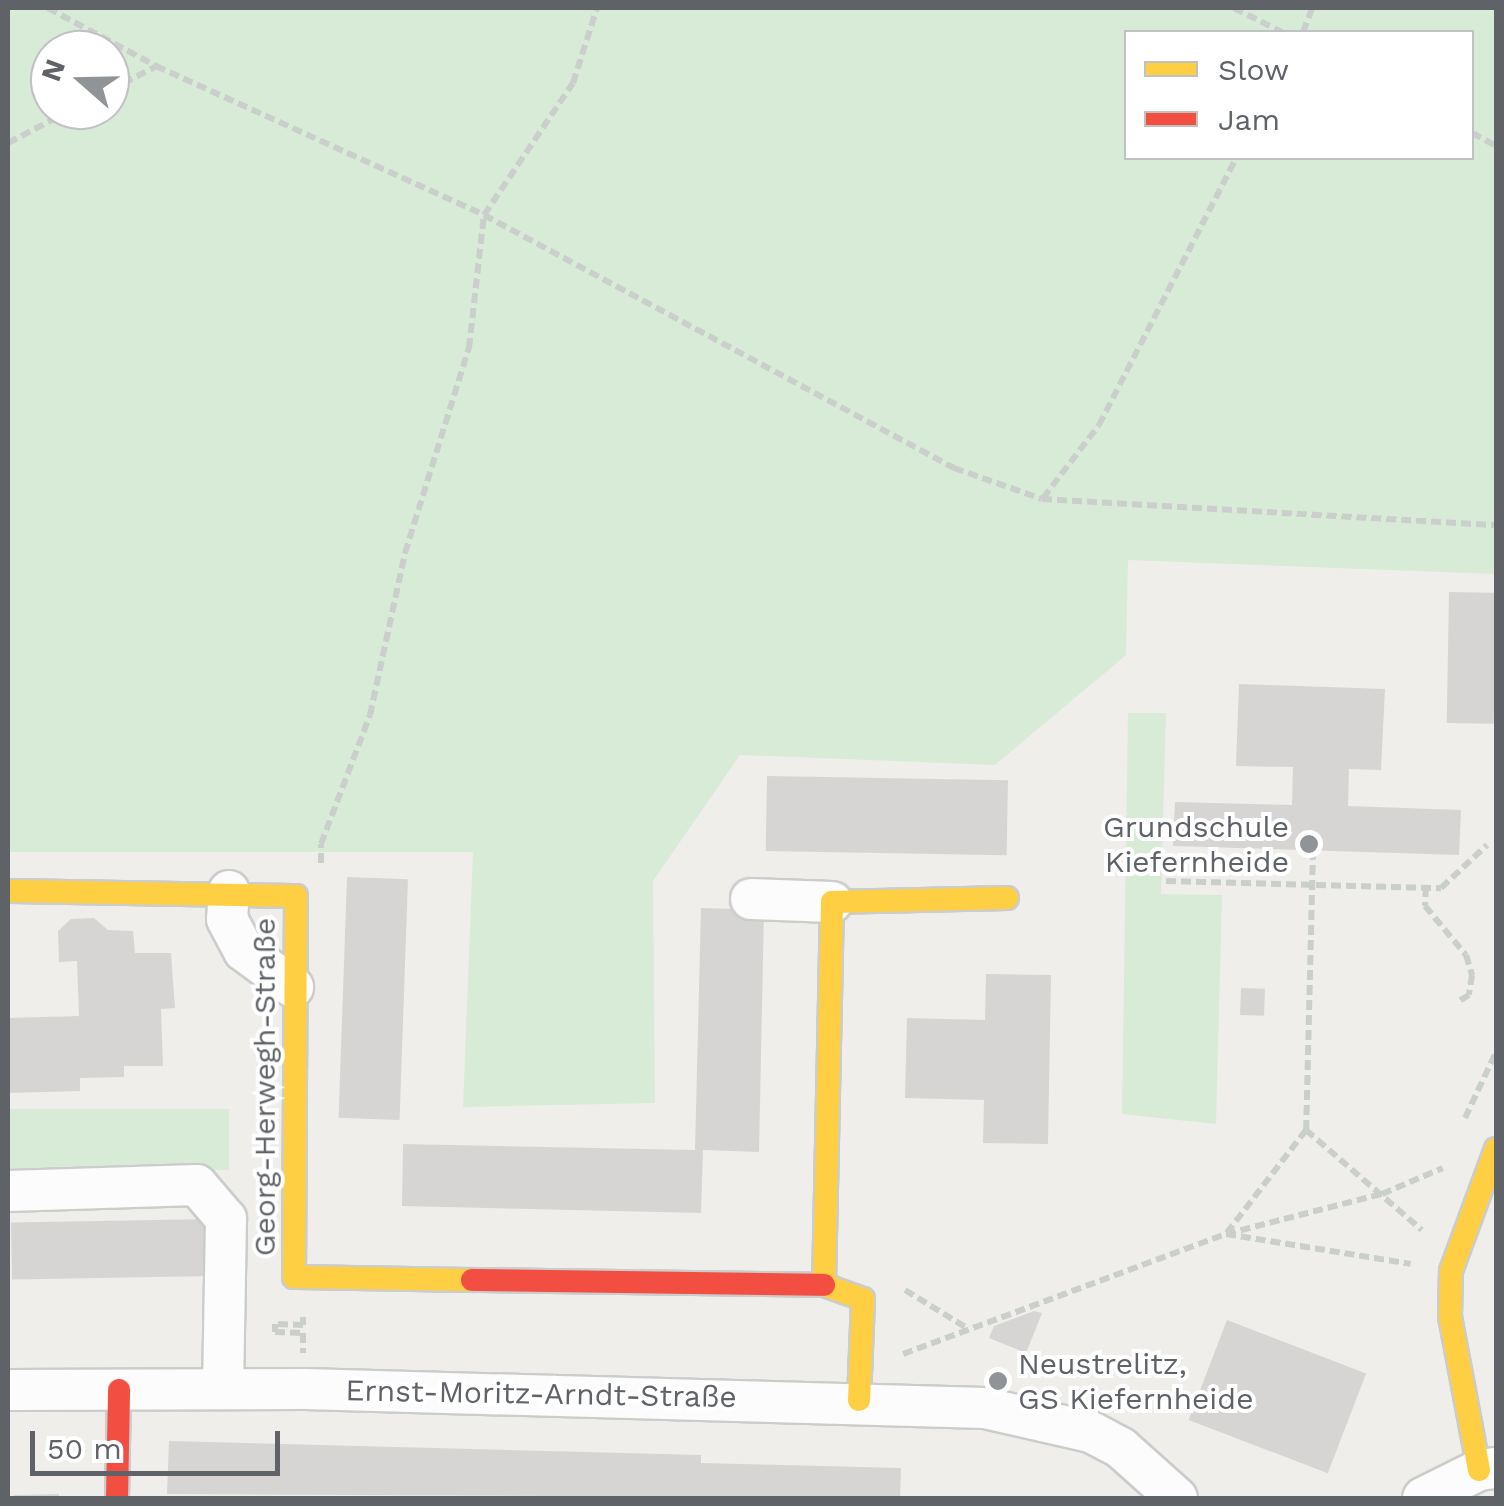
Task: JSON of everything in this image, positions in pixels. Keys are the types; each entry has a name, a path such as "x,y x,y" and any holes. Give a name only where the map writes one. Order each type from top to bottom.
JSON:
{"street":[{"name":"Georg-Herwegh-Straße","path":"8,892 229,891 296,896 294,1276 824,1285"},
{"path":"229,891 227,919 244,951 294,987"},
{"path":"751,900 1008,898"},
{"path":"832,902 824,1285 863,1300 859,1400"},
{"path":"1423,1498 1488,1469 1450,1317 1453,1260 1496,1149"},
{"path":"8,1191 197,1185 226,1218 223,1388"},
{"name":"Ernst-Moritz-Arndt-Straße","path":"9,1386 859,1400 984,1408 1090,1432 1120,1448 1177,1498"},
{"path":"117,1498 119,1390"}],"path":[{"path":"48,8 156,66 484,215 954,468 1042,499 1496,525"},
{"path":"321,856 321,844 370,715 405,553 468,348 484,215 573,83 597,8"},
{"path":"1234,8 1278,30"},
{"path":"130,80 156,66"},
{"path":"8,143 33,130"},
{"path":"1474,133 1496,146"},
{"path":"1042,499 1098,425 1235,160"},
{"path":"1166,881 1441,888 1486,845"},
{"path":"1226,1234 1306,1130 1313,850"},
{"path":"1426,887 1426,906 1466,955 1469,995 1459,1001"},
{"path":"1464,1122 1496,1052"},
{"path":"1306,1130 1453,1260"},
{"path":"859,1400 904,1352 1226,1234 1382,1194 1442,1168 1449,1154"},
{"path":"1442,1168 1480,1185"},
{"path":"1226,1234 1453,1260"},
{"path":"897,1285 968,1329"}],"green space":[{"path":"8,8 1496,8 1496,574 1128,560 1126,655 995,765 740,755 653,881 655,1103 463,1107 473,852 8,852"},
{"path":"1128,713 1166,713 1161,894 1222,895 1216,1124 1122,1114"},
{"path":"8,1109 229,1109 229,1170 8,1170"}],"building":[{"path":"1449,592 1496,593 1494,724 1447,723"},
{"path":"1239,684 1385,689 1381,770 1349,769 1348,806 1461,810 1459,855 1173,846 1175,802 1292,805 1293,767 1236,766"},
{"path":"767,776 1008,780 1007,855 766,851"},
{"path":"347,877 408,879 400,1120 339,1118"},
{"path":"701,908 764,910 759,1152 703,1150 701,1213 402,1206 403,1144 695,1150"},
{"path":"94,918 108,930 133,931 135,953 171,953 175,1008 161,1009 163,1066 124,1066 124,1077 80,1078 80,1091 8,1093 8,1018 79,1016 77,961 59,962 58,931 71,919"},
{"path":"986,974 1051,975 1048,1144 983,1143 984,1100 905,1098 907,1018 985,1020"},
{"path":"1241,988 1265,989 1264,1016 1240,1015"},
{"path":"213,1219 214,1276 12,1280 11,1223"},
{"path":"1034,1311 1042,1313 1026,1353 989,1338 994,1326"},
{"path":"1227,1320 1366,1373 1328,1473 1189,1420"},
{"path":"169,1441 701,1455 701,1463 901,1468 900,1498 167,1494"},
{"path":"59,1494 59,1498 14,1495"}],"traffic: slow":[{"path":"8,891 296,896 294,1277 472,1280"},
{"path":"859,1400 863,1299 824,1285 832,902 1007,898"},
{"path":"1479,1470 1450,1317 1451,1271 1496,1149"}],"traffic: jam":[{"path":"472,1280 824,1285"},
{"path":"117,1498 119,1390"}],"place":[{"name":"Grundschule Kiefernheide","path":"1309,844"},
{"name":"Neustrelitz, GS Kiefernheide","path":"998,1381"}]}
